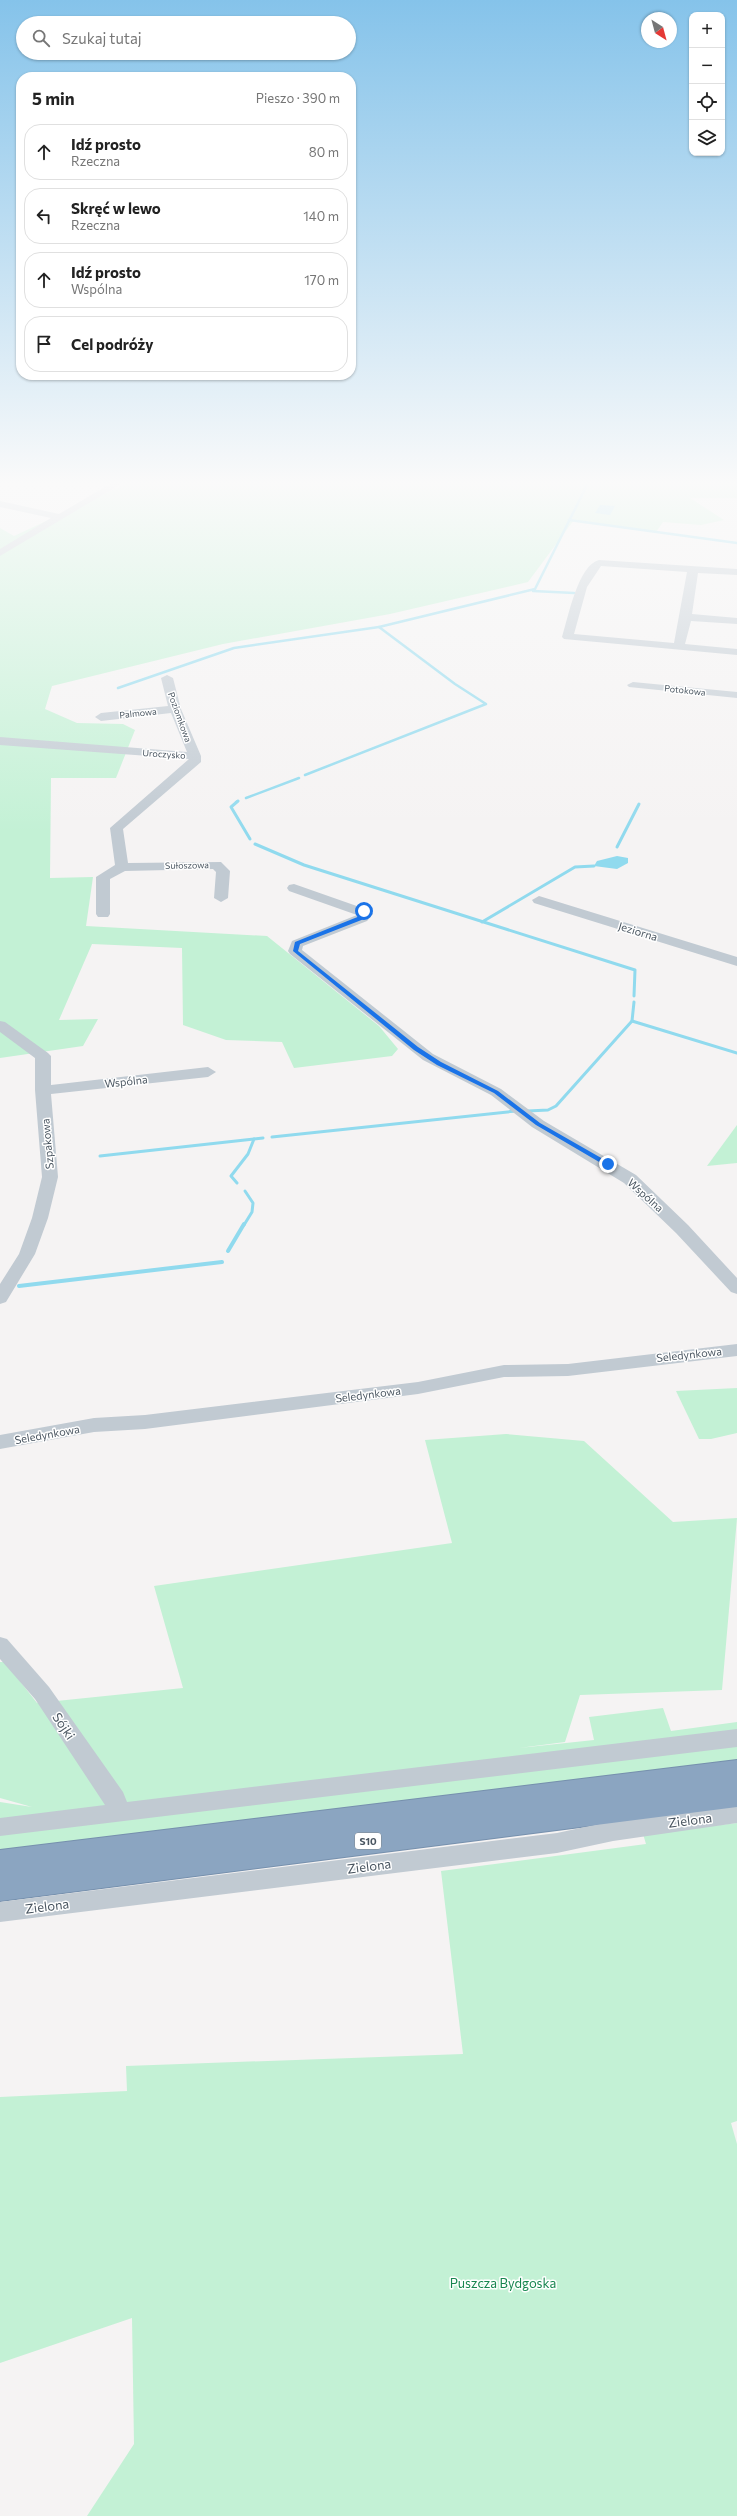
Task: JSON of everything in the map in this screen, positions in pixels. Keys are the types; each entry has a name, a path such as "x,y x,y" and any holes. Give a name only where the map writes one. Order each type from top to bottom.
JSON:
{"highway":[{"name":"S10","path":"0,1863 737,1772"},
{"name":"S10","path":"0,1888 737,1795"}],"street":[{"path":"579,598 568,637 737,652"},
{"path":"679,647 689,598"},
{"path":"686,617 737,621"},
{"name":"Poziomkowa","path":"167,678 175,709 195,756"},
{"name":"Potokowa","path":"632,685 737,695"},
{"name":"Palmowa","path":"101,717 175,709"},
{"name":"Uroczysko","path":"0,741 195,756 195,762 116,828 122,867"},
{"name":"Sułoszowa","path":"122,867 216,865 223,871 221,898"},
{"path":"103,914 103,877 122,867"},
{"name":"Wspólna","path":"294,888 366,914 362,918 297,944 295,951 416,1048 439,1064 496,1092 538,1124 630,1179 682,1228 737,1288"},
{"name":"Jeziorna","path":"539,900 737,962"},
{"name":"Szpakowa","path":"0,1025 43,1056 42,1090 50,1177 40,1218 27,1254 0,1298"},
{"name":"Wspólna","path":"42,1090 208,1072"},
{"name":"Seledynkowa","path":"0,1442 94,1426 145,1422 418,1388 504,1371 568,1370 737,1350"},
{"name":"Sójki","path":"0,1645 42,1693 115,1799 118,1814"},
{"path":"0,1827 118,1814 737,1738"},
{"name":"Zielona","path":"0,1912 557,1843 613,1831 737,1814"}],"green space":[{"path":"0,598 457,598 390,614 223,644 52,686 45,709 77,723 123,724 135,730 116,778 51,778 50,878 93,877 86,926 267,936 379,1026 398,1049 392,1056 294,1068 282,1042 226,1040 183,1025 182,948 92,944 59,1020 98,1019 83,1046 0,1058"},
{"path":"737,1125 737,1163 707,1166"},
{"path":"737,1388 737,1433 711,1439 699,1439 676,1391"},
{"path":"506,1434 584,1441 673,1522 737,1518 722,1690 580,1695 565,1742 519,1748 594,1740 589,1717 663,1708 671,1731 737,1722 737,1760 0,1851 0,1802 32,1807 0,1798 0,1662 5,1662 37,1703 183,1688 154,1586 452,1543 425,1440"},
{"name":"Puszcza Bydgoska","path":"737,1823 737,2121 731,2123 737,2144 737,2516 87,2516 134,2444 132,2318 0,2363 0,2097 127,2091 126,2066 463,2054 441,1871 646,1844 643,1834"}],"water":[{"path":"617,856 628,858 628,863 617,869 594,866 597,861"}],"waterway":[{"path":"379,627 496,598"},
{"path":"118,688 234,648 379,627"},
{"path":"305,775 486,704 455,684 379,627"},
{"path":"246,798 299,778"},
{"path":"236,802 238,801 231,807 250,839"},
{"path":"617,847 639,804"},
{"path":"255,844 304,865 483,922"},
{"path":"483,922 575,867 594,866"},
{"path":"483,922 635,970 634,996"},
{"path":"632,1021 634,1002"},
{"path":"528,1111 548,1110 556,1106 632,1021"},
{"path":"632,1021 737,1053"},
{"path":"272,1137 516,1111"},
{"path":"254,1139 263,1138"},
{"path":"100,1156 254,1139"},
{"path":"237,1183 231,1176 248,1154 254,1139"},
{"path":"244,1225 252,1212 253,1203 245,1191"},
{"path":"228,1251 244,1224"},
{"path":"19,1286 222,1262"}],"route":[{"path":"364,911 366,914 362,918 297,944 295,951 416,1048 439,1064 496,1092 538,1124 608,1164"}]}
